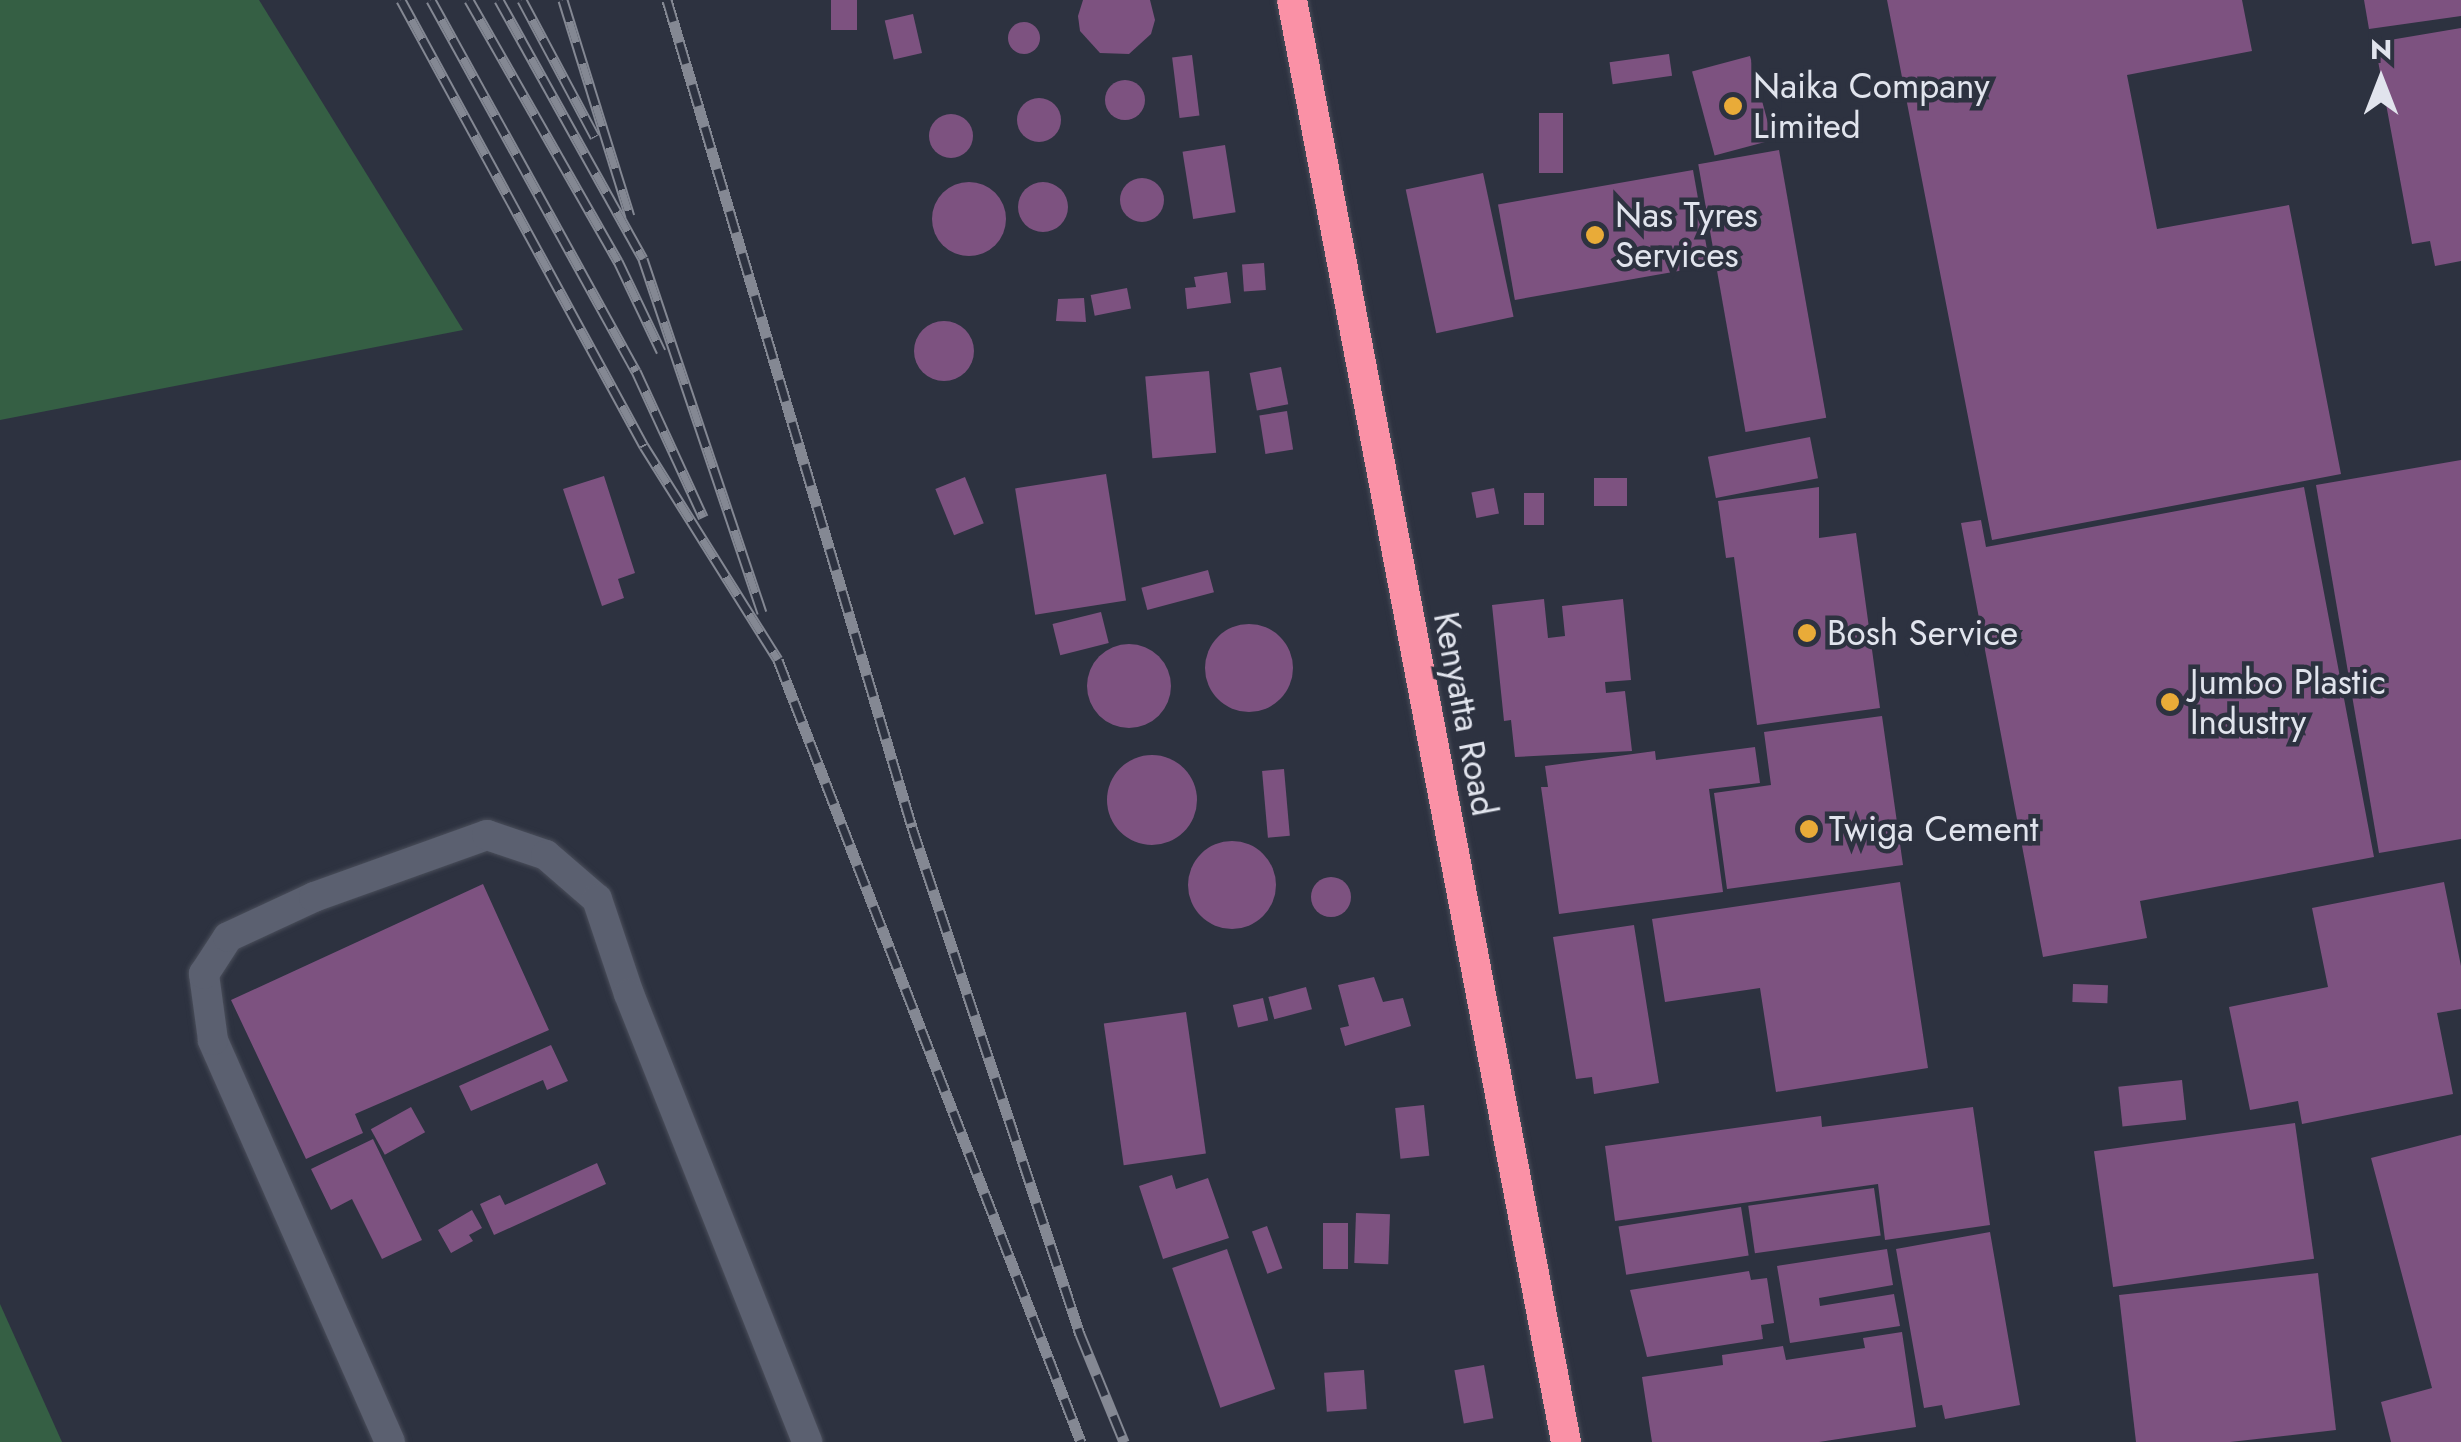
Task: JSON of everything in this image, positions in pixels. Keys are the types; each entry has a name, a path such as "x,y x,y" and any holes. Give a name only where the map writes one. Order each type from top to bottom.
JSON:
{"highway":[{"name":"Kenyatta Road","path":"1292,0 1566,1442"}],"street":[{"path":"390,1442 213,1040 204,974 228,938 314,897 487,835 546,855 598,899 629,994 807,1442"}],"green space":[{"path":"0,0 259,0 463,330 0,420"},
{"path":"0,1304 62,1442 0,1442"}],"building":[{"path":"831,0 857,0 857,30 831,30"},
{"path":"1083,0 1150,0 1155,20 1151,34 1129,54 1100,53 1080,31 1078,16"},
{"path":"1887,0 2242,0 2252,51 2127,75 2157,229 2289,205 2341,474 1992,540"},
{"path":"2364,0 2461,0 2461,16 2369,29"},
{"path":"913,14 922,53 894,59 885,21"},
{"path":"1024,22 1035,27 1040,38 1035,49 1024,54 1013,49 1008,38 1013,27"},
{"path":"2461,28 2461,261 2435,266 2430,241 2412,244 2376,50 2385,48 2384,41"},
{"name":"Naika Company Limited","path":"1669,54 1672,76 1613,84 1610,62"},
{"path":"1192,55 1199,116 1180,118 1172,57"},
{"name":"Naika Company Limited","path":"1750,56 1773,140 1715,156 1692,72"},
{"path":"1125,80 1139,86 1145,100 1139,114 1125,120 1111,114 1105,100 1111,86"},
{"path":"1039,98 1054,105 1061,120 1054,135 1039,142 1024,135 1017,120 1024,105"},
{"path":"1539,113 1563,113 1563,173 1539,173"},
{"path":"951,114 966,121 973,136 966,151 951,158 936,151 929,136 936,121"},
{"path":"1225,145 1236,212 1193,219 1183,152"},
{"path":"1779,150 1826,418 1745,432 1698,164"},
{"path":"1693,170 1710,266 1515,300 1498,204"},
{"path":"1483,173 1514,317 1436,333 1406,189"},
{"path":"1142,178 1157,185 1164,200 1157,215 1142,222 1127,215 1120,200 1127,185"},
{"path":"969,182 983,184 995,193 1004,205 1004,233 995,245 983,254 969,256 955,254 943,245 934,233 932,219 934,205 943,193 955,184"},
{"path":"1033,183 1053,183 1067,197 1067,217 1053,231 1033,231 1019,217 1019,197"},
{"path":"1264,263 1266,290 1244,291 1242,265"},
{"path":"1227,272 1231,303 1187,309 1185,288 1196,287 1194,277"},
{"path":"1127,288 1131,309 1095,316 1091,295"},
{"path":"1084,298 1086,322 1056,321 1058,299"},
{"path":"944,321 965,330 974,351 965,372 944,381 923,372 914,351 923,330"},
{"path":"1281,367 1288,404 1257,410 1250,373"},
{"path":"1209,371 1216,453 1152,458 1145,377"},
{"path":"1287,411 1293,450 1265,454 1259,415"},
{"path":"1810,437 1818,478 1716,498 1708,457"},
{"path":"2461,460 2461,839 2379,853 2316,485"},
{"path":"1106,474 1126,600 1035,615 1015,488"},
{"path":"604,476 635,573 618,579 624,598 602,606 563,489"},
{"path":"965,477 984,523 954,535 935,489"},
{"path":"1594,478 1627,478 1627,506 1594,506"},
{"name":"Bosh Service","path":"1819,487 1819,538 1856,533 1880,708 1757,725 1734,557 1726,558 1718,501"},
{"name":"Jumbo Plastic Industry","path":"2304,487 2374,857 2140,901 2147,938 2043,957 1961,523 1981,520 1986,547"},
{"path":"1494,488 1499,514 1476,518 1471,492"},
{"path":"1524,493 1544,493 1544,525 1524,525"},
{"path":"1208,570 1214,592 1147,610 1141,588"},
{"path":"1544,599 1548,638 1565,636 1562,606 1623,599 1631,680 1605,682 1606,693 1625,691 1632,751 1515,757 1511,720 1504,721 1492,605"},
{"path":"1101,612 1109,643 1060,655 1052,624"},
{"path":"1249,624 1274,631 1286,643 1293,668 1286,693 1274,705 1249,712 1224,705 1212,693 1205,668 1212,643 1224,631"},
{"path":"1129,644 1152,651 1164,663 1171,686 1164,709 1152,721 1129,728 1106,721 1094,709 1087,686 1094,663 1106,651"},
{"name":"Twiga Cement","path":"1882,716 1903,865 1727,889 1714,793 1771,785 1764,732"},
{"path":"1755,747 1760,783 1709,789 1723,892 1559,914 1541,787 1548,787 1545,766 1655,751 1656,760"},
{"path":"1152,755 1169,758 1184,768 1194,783 1194,817 1184,832 1169,842 1152,845 1135,842 1120,832 1110,817 1107,800 1110,783 1120,768 1135,758"},
{"path":"1284,769 1290,836 1268,838 1262,771"},
{"path":"1232,841 1257,848 1269,860 1276,885 1269,910 1257,922 1232,929 1207,922 1195,910 1188,885 1195,860 1207,848"},
{"path":"1331,877 1345,883 1351,897 1345,911 1331,917 1317,911 1311,897 1317,883"},
{"path":"1900,882 1928,1068 1776,1092 1760,988 1665,1002 1652,919"},
{"path":"2444,882 2461,966 2461,1009 2437,1013 2453,1094 2302,1124 2298,1101 2250,1110 2229,1007 2328,987 2312,908"},
{"path":"483,884 549,1030 355,1114 363,1133 306,1159 231,1000"},
{"path":"1634,925 1659,1083 1594,1094 1592,1077 1576,1079 1553,937"},
{"path":"1374,977 1383,1002 1403,998 1411,1026 1345,1046 1340,1028 1349,1026 1338,985"},
{"path":"2073,984 2108,985 2107,1003 2072,1002"},
{"path":"1306,987 1312,1009 1274,1019 1268,997"},
{"path":"1263,998 1268,1020 1238,1027 1233,1005"},
{"path":"1186,1012 1206,1154 1124,1165 1104,1024"},
{"path":"551,1045 568,1081 547,1090 543,1080 471,1111 459,1086"},
{"path":"2182,1080 2186,1120 2123,1126 2118,1087"},
{"path":"1424,1105 1429,1156 1400,1159 1395,1108"},
{"path":"411,1107 425,1132 385,1155 371,1129"},
{"path":"1973,1107 1990,1225 1885,1240 1878,1184 1615,1221 1605,1146 1821,1116 1822,1127"},
{"path":"2295,1123 2314,1259 2113,1287 2094,1151"},
{"path":"2461,1135 2461,1442 2391,1442 2381,1402 2432,1388 2371,1158"},
{"path":"373,1139 422,1240 382,1259 352,1199 331,1210 311,1169"},
{"path":"597,1163 606,1184 494,1235 480,1204 500,1195 505,1205"},
{"path":"1172,1175 1176,1189 1208,1178 1229,1238 1163,1259 1139,1186"},
{"path":"1874,1188 1881,1236 1755,1253 1748,1206"},
{"path":"1741,1207 1749,1255 1626,1275 1619,1226"},
{"path":"472,1210 482,1228 469,1235 473,1241 451,1253 438,1230"},
{"path":"1356,1213 1390,1214 1388,1264 1354,1263"},
{"path":"1323,1223 1348,1223 1348,1269 1323,1269"},
{"path":"1267,1226 1282,1268 1267,1274 1252,1231"},
{"path":"1990,1232 2020,1405 1945,1419 1942,1405 1924,1408 1896,1249"},
{"path":"1227,1249 1275,1389 1220,1408 1172,1268"},
{"path":"1887,1249 1893,1285 1819,1298 1820,1306 1894,1294 1900,1326 1790,1343 1777,1266"},
{"path":"1749,1271 1751,1280 1767,1278 1774,1323 1761,1325 1763,1339 1647,1357 1630,1290"},
{"path":"2318,1273 2336,1430 2230,1442 2136,1442 2119,1295"},
{"path":"1902,1332 1916,1427 1819,1442 1652,1442 1642,1377 1723,1365 1722,1355 1783,1346 1786,1360 1865,1348 1863,1338"},
{"path":"1484,1365 1493,1418 1464,1423 1454,1370"},
{"path":"1364,1370 1367,1409 1327,1412 1324,1373"}],"railway":[{"path":"401,0 644,446 778,660 1081,1442"},
{"path":"431,0 636,371 703,517"},
{"path":"469,0 618,261 661,351"},
{"path":"499,0 643,259 762,613"},
{"path":"522,0 595,137"},
{"path":"563,0 630,216"},
{"path":"667,0 912,827 1080,1334 1124,1442"}],"place":[{"name":"Naika Company Limited","path":"1733,106"},
{"name":"Nas Tyres Services","path":"1595,235"},
{"name":"Bosh Service","path":"1807,633"},
{"name":"Jumbo Plastic Industry","path":"2170,702"},
{"name":"Twiga Cement","path":"1809,829"}]}
